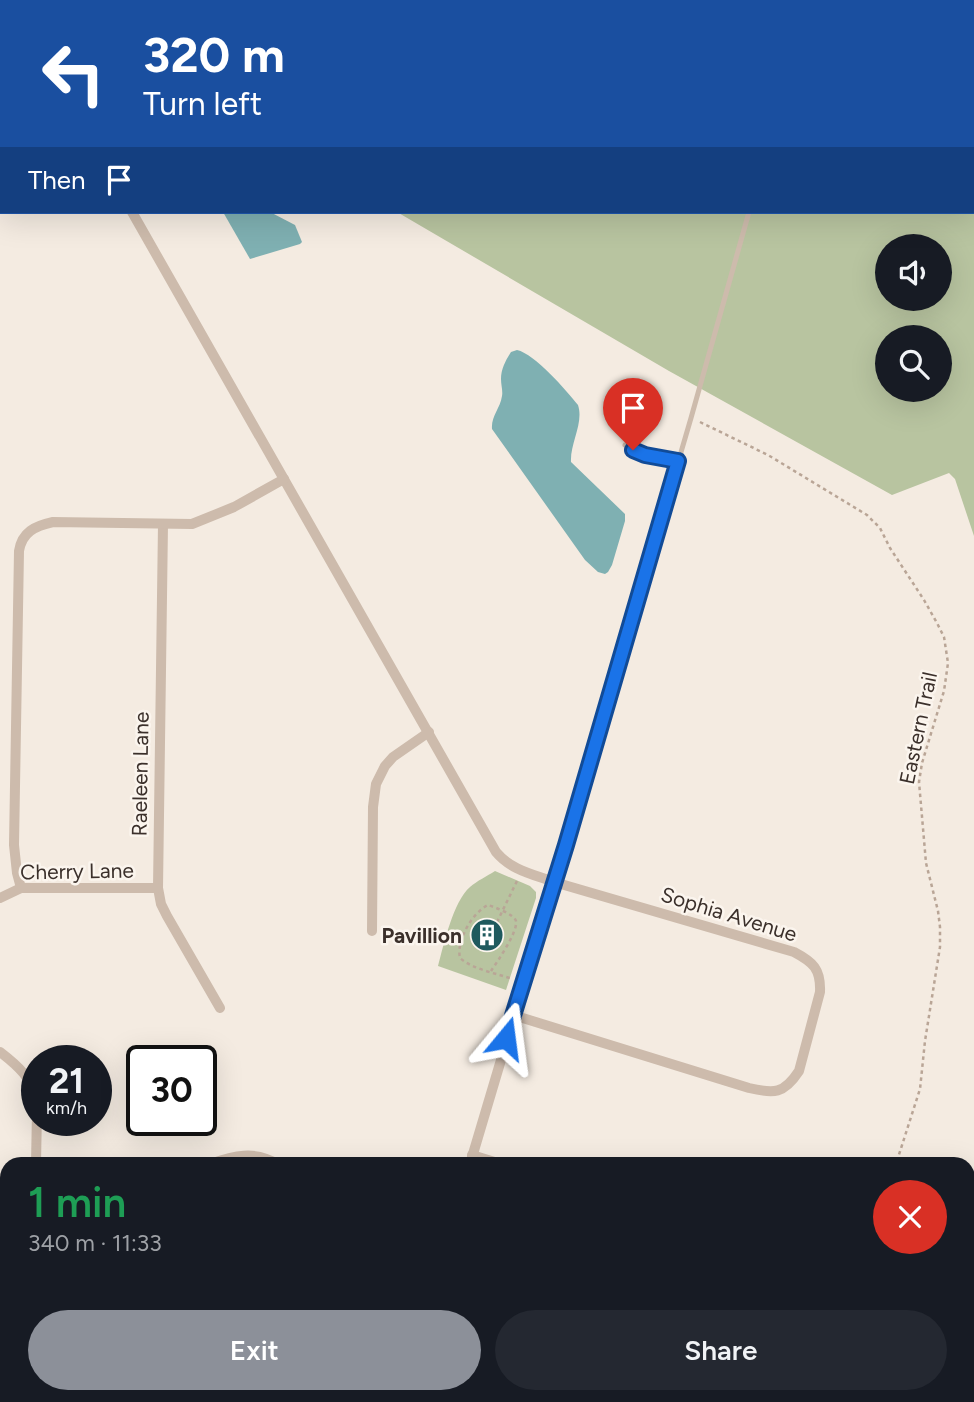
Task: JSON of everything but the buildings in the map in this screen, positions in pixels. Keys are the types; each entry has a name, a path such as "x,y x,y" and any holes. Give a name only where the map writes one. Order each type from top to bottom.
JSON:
{"street":[{"path":"133,214 496,852 511,866 522,871"},
{"path":"21,888 14,845 21,543 25,536 34,528 53,522 192,524 234,507 284,479"},
{"name":"Raeleen Lane","path":"163,524 158,888 167,916 220,1008"},
{"path":"372,930 373,807 376,784 393,757 429,732"},
{"name":"Sophia Avenue","path":"513,1015 763,1091 779,1091 787,1087 799,1071 820,992 819,974 811,963 783,948 522,871"},
{"path":"472,1157 554,881"},
{"name":"Cherry Lane","path":"0,898 21,888 158,888"},
{"path":"0,1052 21,1071"},
{"path":"36,1157 37,1136"},
{"path":"233,1157 264,1157"}],"lane":[{"path":"554,881 748,214"},
{"path":"625,445 645,455 678,461"}],"path":[{"name":"Eastern Trail","path":"691,418 768,456 867,515 880,528 944,637 948,663 946,683 922,763 919,782 924,849 939,918 940,947 920,1089 898,1157"},
{"path":"497,922 522,871"},
{"path":"491,971 516,925 514,917 495,907 485,906 470,925 459,947 460,958 465,963 523,982"}],"green space":[{"path":"400,214 974,214 974,536 955,479 949,473 892,495 669,371"},
{"path":"495,871 530,886 536,892 506,990 438,966 450,924 464,894"}],"water":[{"path":"224,214 274,214 295,225 302,242 300,244 250,259"},
{"path":"517,350 541,365 578,405 579,419 571,462 625,514 612,565 605,574 598,572 585,560 492,429 502,396 503,368 511,352"}],"place":[{"name":"Pavillion","path":"487,935"}],"route":[{"path":"506,1038 566,845 678,461 633,450"}]}
